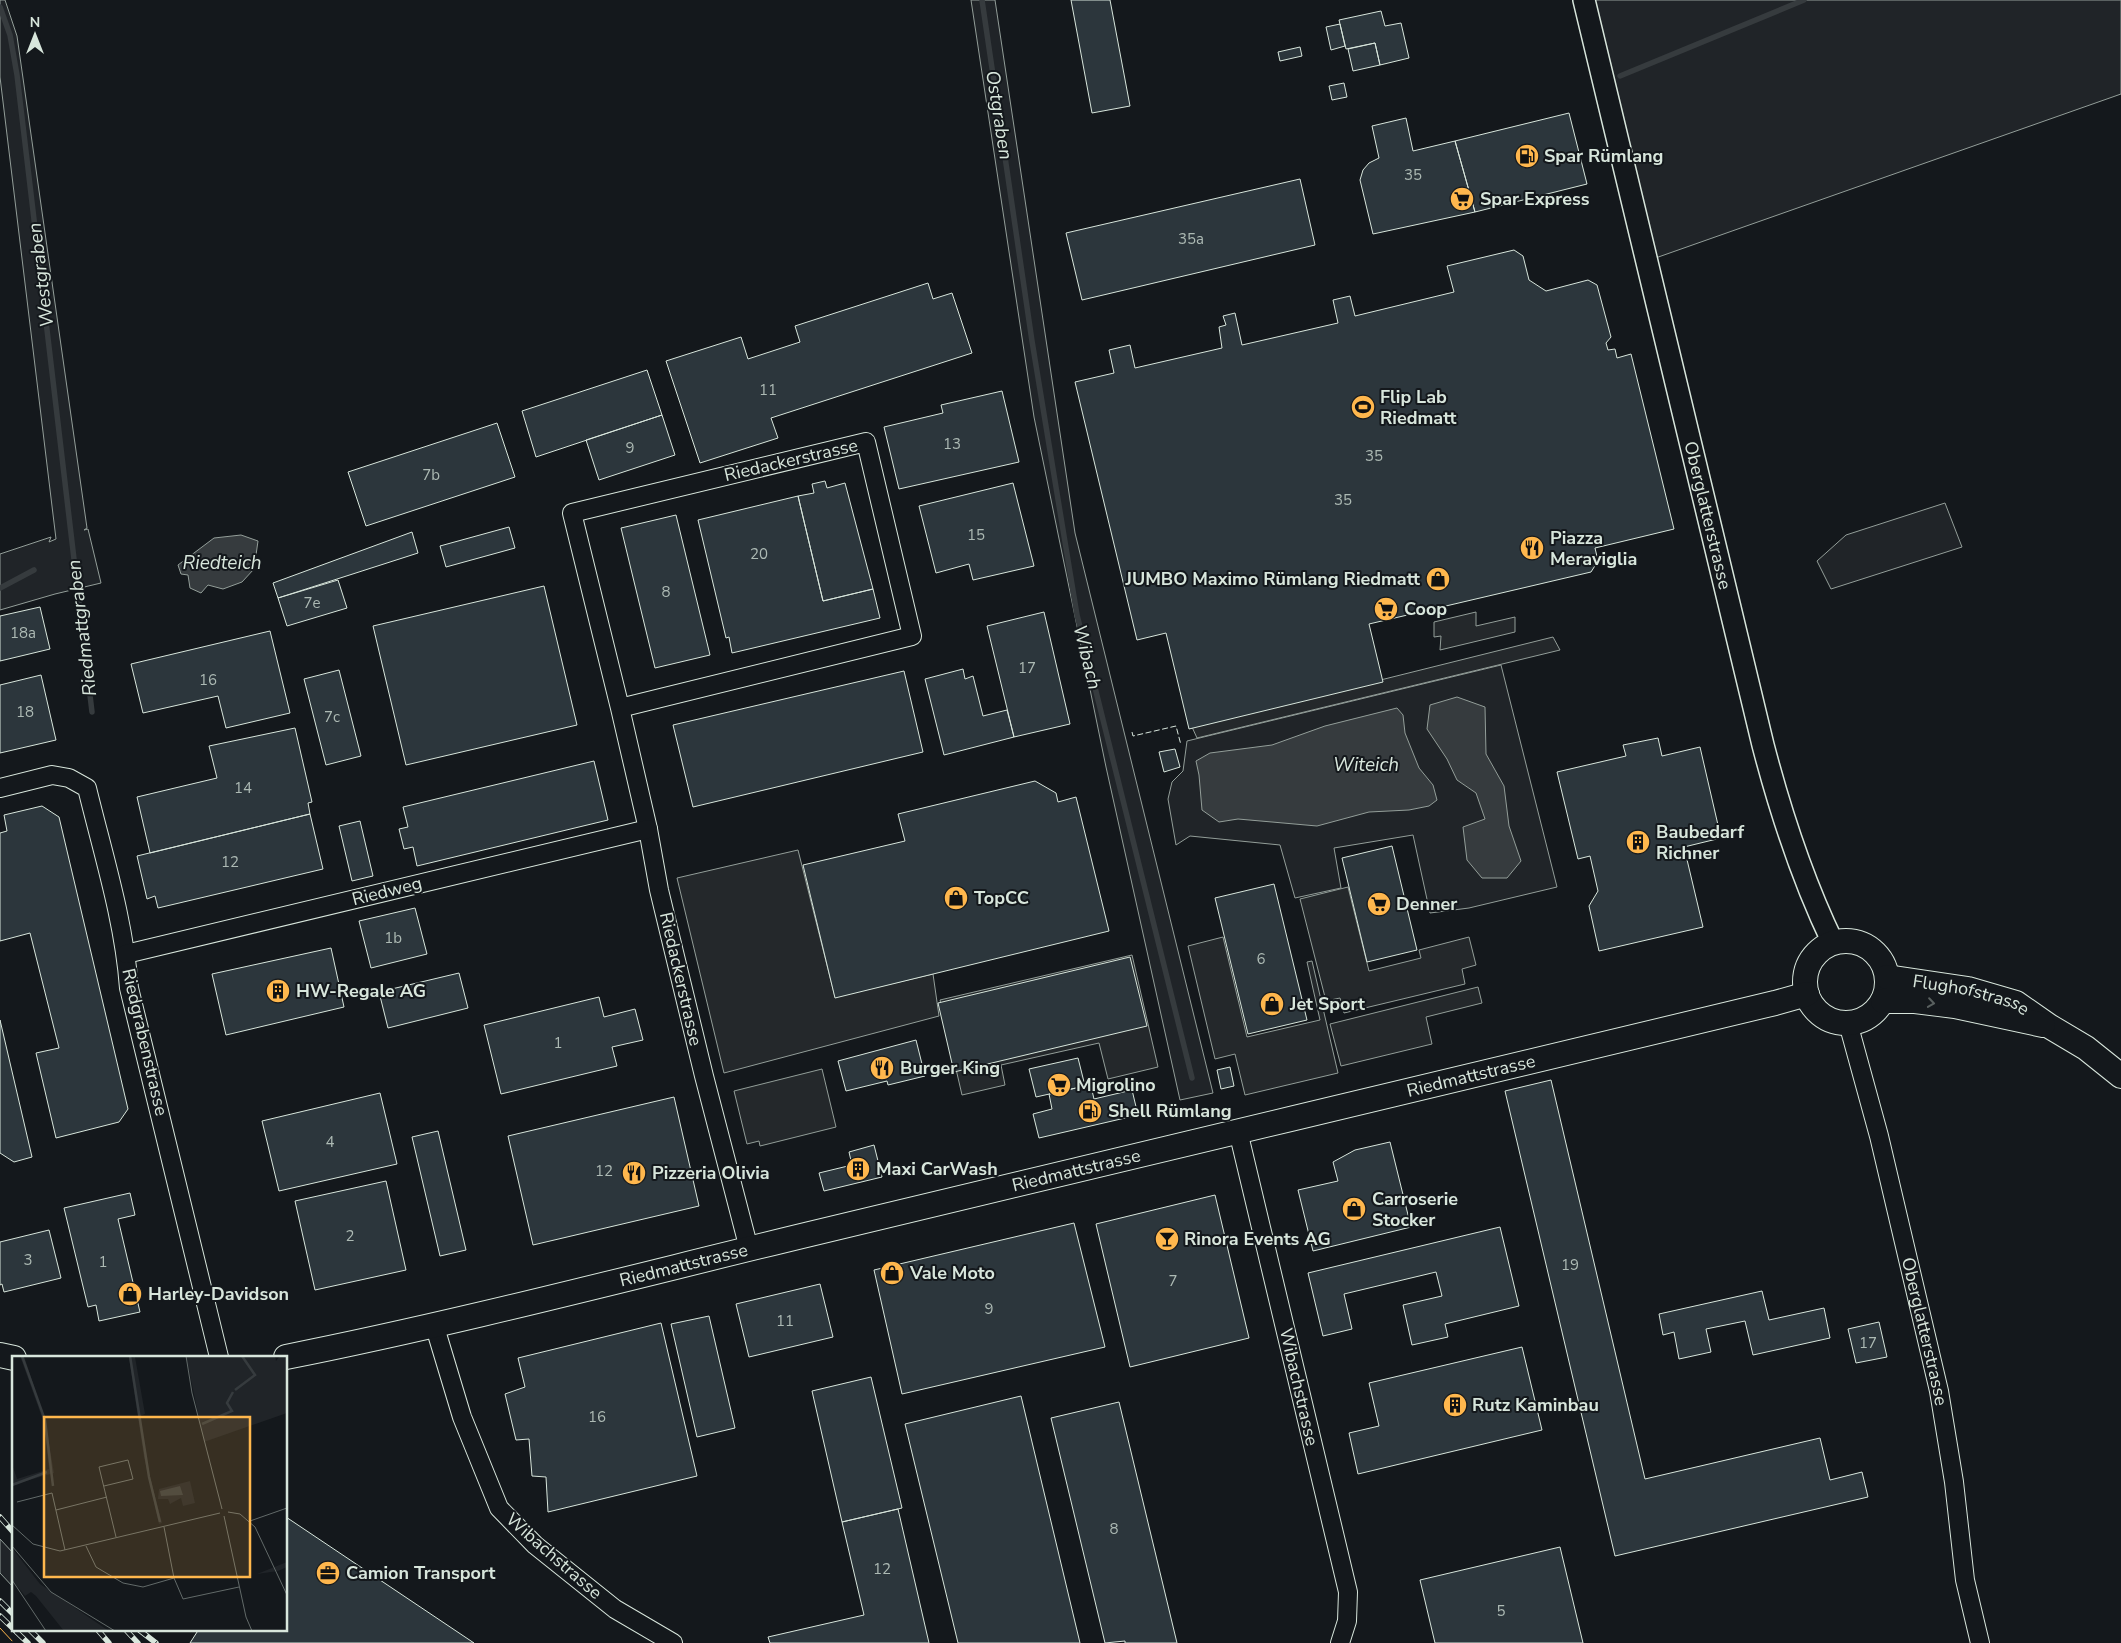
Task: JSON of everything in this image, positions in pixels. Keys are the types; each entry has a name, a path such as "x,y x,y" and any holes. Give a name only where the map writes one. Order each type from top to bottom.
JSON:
{"main road":[{"path":"1857,942 1868,948 1880,960 1887,977 1887,989 1883,1001 1868,1016 1848,1023 1827,1018 1815,1008 1807,994 1807,975 1813,958 1822,949 1833,943 1857,942"},
{"name":"Flughofstrasse","path":"1887,977 1929,981 2016,1003 2049,1026 2086,1048 2120,1074"},
{"name":"Riedmattstrasse","path":"288,1357 434,1324 1027,1183 1766,1006 1807,994"},
{"name":"Flughofstrasse","path":"1883,1001 1915,1000 1955,1006 2049,1026"}],"street":[{"name":"Oberglatterstrasse","path":"1584,0 1774,790 1795,855 1833,943"},
{"name":"Riedackerstrasse","path":"620,708 912,636 866,442 572,513 620,708 701,1066 749,1249"},
{"name":"Riedgrabenstrasse","path":"0,788 52,775 70,778 87,788 126,954 129,988 219,1356"},
{"name":"Riedweg","path":"126,954 648,829"},
{"name":"Oberglatterstrasse","path":"1848,1023 1879,1136 1939,1391 1954,1482 1965,1580 1980,1643"},
{"name":"Wibachstrasse","path":"1238,1131 1348,1592 1348,1621 1340,1643"},
{"name":"Wibachstrasse","path":"434,1324 462,1417 499,1508 535,1544 615,1609 673,1643"}],"shaded area":[{"path":"0,0 5,0 17,36 87,528 84,530 88,529 101,583 0,610 0,554 51,537 49,542 56,539 0,77"},
{"path":"971,0 995,0 1075,533 1213,1093 1180,1100 1106,767 1034,417"},
{"path":"1584,0 2121,0 2121,94 1647,261"},
{"path":"1945,503 1962,547 1831,589 1817,561 1846,535"},
{"path":"1476,612 1476,626 1515,617 1515,632 1440,650 1441,636 1434,637 1434,622"},
{"path":"1553,637 1560,650 1197,738 1192,727"},
{"path":"1501,665 1557,887 1469,908 1430,913 1413,835 1334,848 1341,888 1295,898 1280,845 1190,836 1176,845 1168,799 1172,782 1183,771 1187,741"},
{"path":"798,850 835,997 933,974 939,1016 724,1073 677,878"},
{"path":"1348,887 1369,971 1421,958 1419,950 1469,937 1476,965 1462,969 1465,984 1344,1013 1340,998 1326,1001 1300,899"},
{"path":"1223,937 1247,1037 1320,1020 1307,962 1312,961 1338,1073 1245,1095 1235,1054 1215,1059 1188,946"},
{"path":"1132,955 1158,1067 1108,1079 1099,1043 1001,1065 1005,1085 962,1095 940,1000"},
{"path":"1478,987 1482,1003 1426,1017 1432,1044 1341,1066 1330,1024"},
{"path":"822,1069 836,1127 760,1146 759,1141 747,1144 734,1091"},
{"path":"0,1539 12,1552 12,1586 0,1573"}],"water":[{"name":"Riedteich","path":"241,535 258,541 254,569 242,582 223,589 208,585 201,593 190,588 188,575 181,574 178,565 214,538"},
{"path":"1457,697 1485,707 1486,754 1504,786 1509,826 1521,861 1507,878 1482,878 1467,860 1463,827 1485,819 1476,793 1457,780 1447,759 1427,729 1430,705"},
{"name":"Witeich","path":"1397,708 1403,715 1405,733 1419,768 1433,785 1437,800 1429,806 1409,810 1369,812 1317,826 1238,819 1219,822 1202,810 1196,761 1210,753 1272,745 1325,726"}],"building":[{"path":"1071,0 1110,0 1130,106 1092,113"},
{"path":"1381,11 1385,26 1401,23 1409,58 1380,65 1375,43 1346,49 1339,20"},
{"path":"1340,24 1345,46 1331,50 1326,27"},
{"path":"1375,43 1380,65 1353,71 1348,49"},
{"path":"1300,47 1302,56 1280,61 1278,52"},
{"path":"1344,83 1347,97 1332,100 1329,86"},
{"path":"1569,113 1587,184 1475,212 1455,141"},
{"path":"1406,118 1413,151 1455,141 1475,212 1373,234 1360,180 1363,170 1369,163 1379,158 1372,126"},
{"path":"1300,179 1315,245 1082,300 1066,233"},
{"path":"1514,250 1523,256 1529,280 1546,291 1588,280 1597,285 1611,337 1606,343 1608,350 1615,349 1617,358 1631,354 1674,529 1595,548 1598,561 1591,572 1369,624 1383,682 1189,729 1166,633 1137,640 1075,382 1114,373 1109,350 1130,345 1135,368 1222,348 1219,327 1226,325 1223,316 1235,313 1242,345 1338,323 1333,300 1350,296 1355,316 1454,292 1447,266"},
{"path":"928,283 933,299 952,293 972,353 771,418 778,438 700,463 666,361 741,337 748,359 800,342 795,326"},
{"path":"647,370 662,415 536,457 522,411"},
{"path":"1002,391 1019,462 899,489 884,427 943,413 941,405"},
{"path":"662,415 675,455 599,480 586,440"},
{"path":"497,423 515,477 366,526 348,472"},
{"path":"825,481 827,488 845,483 873,589 823,601 798,496 814,493 812,484"},
{"path":"1013,483 1034,566 973,580 969,564 936,573 919,506"},
{"path":"798,496 823,601 873,589 880,618 732,653 729,637 726,638 698,520"},
{"path":"676,515 710,655 655,668 621,528"},
{"path":"509,527 515,548 446,567 440,546"},
{"path":"412,532 418,553 278,598 273,583"},
{"path":"338,580 347,608 287,626 278,598"},
{"path":"544,586 577,725 406,765 373,626"},
{"path":"40,607 50,649 0,661 0,616"},
{"path":"1044,612 1070,724 1014,737 987,626"},
{"path":"270,631 290,713 226,728 218,696 143,713 131,664"},
{"path":"963,669 965,679 973,676 983,716 1007,710 1014,737 944,755 925,679"},
{"path":"339,670 361,756 326,765 304,679"},
{"path":"904,671 923,752 693,807 673,725"},
{"path":"41,675 56,740 0,753 0,685"},
{"path":"295,728 312,802 308,803 310,814 150,853 137,797 217,778 209,746"},
{"name":"Baubedarf Richner","path":"1658,738 1662,756 1700,747 1721,838 1684,847 1703,927 1599,951 1589,906 1598,891 1590,856 1578,859 1557,772 1626,756 1623,745"},
{"path":"1175,749 1180,767 1164,772 1159,752"},
{"path":"594,761 608,820 417,866 413,847 404,849 399,829 408,827 403,807"},
{"name":"TopCC","path":"1035,781 1056,793 1058,802 1076,797 1109,931 835,998 803,865 905,841 898,814"},
{"path":"42,806 59,817 128,1109 119,1122 56,1138 36,1053 59,1048 30,933 0,941 0,833 7,831 4,815"},
{"path":"310,814 323,869 158,908 155,896 147,899 137,856"},
{"path":"360,821 373,876 352,881 339,826"},
{"name":"Denner","path":"1392,846 1417,950 1367,962 1342,858"},
{"path":"1274,884 1307,1020 1248,1034 1215,898"},
{"path":"415,908 427,954 371,968 359,921"},
{"name":"HW-Regale AG","path":"331,948 344,1007 226,1035 212,974"},
{"path":"1130,957 1147,1026 954,1072 938,1003"},
{"path":"459,973 468,1008 388,1028 379,992"},
{"path":"599,997 604,1017 635,1009 643,1040 612,1047 617,1066 501,1094 484,1025"},
{"path":"0,1020 32,1157 14,1162 0,1153"},
{"name":"Burger King","path":"916,1040 925,1076 888,1085 887,1081 846,1091 838,1061"},
{"path":"1078,1058 1085,1086 1036,1097 1029,1069"},
{"path":"1230,1067 1234,1086 1221,1089 1217,1070"},
{"path":"1551,1080 1645,1479 1820,1438 1830,1480 1862,1472 1868,1497 1615,1556 1505,1091"},
{"name":"Shell Rümlang","path":"1090,1082 1094,1099 1132,1090 1138,1115 1039,1138 1033,1114 1052,1109 1049,1094 1085,1086 1084,1083"},
{"path":"380,1093 397,1164 279,1191 262,1121"},
{"path":"674,1097 699,1206 533,1245 508,1136"},
{"path":"438,1131 466,1250 440,1256 412,1137"},
{"name":"Carroserie Stocker","path":"1390,1142 1411,1227 1313,1251 1298,1190 1338,1181 1333,1162 1355,1150"},
{"name":"Maxi CarWash","path":"874,1145 882,1177 824,1191 819,1173 852,1165 849,1152"},
{"path":"386,1181 406,1270 315,1290 295,1201"},
{"path":"130,1193 135,1215 118,1219 140,1312 99,1321 96,1305 88,1307 64,1208"},
{"path":"1215,1195 1249,1338 1130,1367 1096,1224"},
{"path":"1074,1223 1105,1347 902,1394 874,1270"},
{"path":"1500,1227 1519,1306 1445,1324 1448,1337 1412,1345 1403,1305 1442,1296 1436,1272 1344,1294 1352,1329 1323,1336 1308,1273"},
{"path":"49,1230 61,1278 4,1292 2,1284 0,1285 0,1242"},
{"path":"820,1284 833,1337 749,1357 736,1304"},
{"path":"1762,1291 1769,1320 1824,1308 1830,1338 1753,1355 1745,1321 1706,1329 1711,1352 1679,1359 1674,1332 1663,1335 1659,1314"},
{"path":"709,1316 735,1428 697,1437 671,1324"},
{"path":"1879,1322 1887,1357 1856,1363 1848,1329"},
{"path":"661,1323 697,1476 548,1512 546,1477 532,1476 529,1439 516,1440 505,1394 525,1387 518,1358"},
{"name":"Rutz Kaminbau","path":"1522,1347 1542,1430 1358,1474 1349,1433 1379,1426 1369,1383"},
{"path":"871,1377 902,1508 842,1522 812,1391"},
{"path":"1021,1396 1080,1643 958,1643 905,1424"},
{"path":"1119,1402 1177,1643 1125,1643 1125,1641 1105,1643 1051,1418"},
{"path":"898,1509 929,1643 770,1643 768,1637 864,1615 842,1522"},
{"name":"Camion Transport","path":"288,1518 474,1643 190,1643 198,1630 288,1630"},
{"path":"1560,1547 1583,1643 1435,1643 1420,1580"}],"waterway":[{"name":"Wibach","path":"982,0 1032,341 1077,615 1192,1078"},
{"path":"1620,76 1804,0"},
{"name":"Westgraben","path":"0,7 10,35 17,75 92,712"},
{"path":"0,588 34,570"}],"railway":[{"path":"0,1517 12,1531"},
{"path":"0,1601 12,1613"},
{"path":"0,1616 12,1628"},
{"path":"15,1630 28,1643"},
{"path":"30,1630 43,1643"},
{"path":"98,1630 109,1643"},
{"path":"126,1630 138,1643"},
{"path":"139,1630 156,1643"}],"fence":[{"path":"1132,732 1133,736 1176,726 1181,745"}],"power":[{"path":"0,1628 14,1643"}],"place":[{"name":"Spar Rümlang","path":"1527,156"},
{"name":"Spar Express","path":"1462,199"},
{"name":"Flip Lab Riedmatt","path":"1363,407"},
{"name":"Piazza Meraviglia","path":"1532,548"},
{"name":"JUMBO Maximo Rümlang Riedmatt","path":"1438,579"},
{"name":"Coop","path":"1386,609"},
{"name":"Baubedarf Richner","path":"1638,842"},
{"name":"TopCC","path":"956,898"},
{"name":"Denner","path":"1379,904"},
{"name":"HW-Regale AG","path":"278,991"},
{"name":"Jet Sport","path":"1272,1004"},
{"name":"Burger King","path":"882,1068"},
{"name":"Migrolino","path":"1059,1085"},
{"name":"Shell Rümlang","path":"1090,1111"},
{"name":"Maxi CarWash","path":"858,1169"},
{"name":"Pizzeria Olivia","path":"634,1173"},
{"name":"Carroserie Stocker","path":"1354,1209"},
{"name":"Rinora Events AG","path":"1167,1239"},
{"name":"Vale Moto","path":"892,1273"},
{"name":"Harley-Davidson","path":"130,1294"},
{"name":"Rutz Kaminbau","path":"1455,1405"},
{"name":"Camion Transport","path":"328,1573"}],"water label":[{"name":"Ostgraben","path":"999,115"},
{"name":"Riedmattgraben","path":"82,628"}]}
